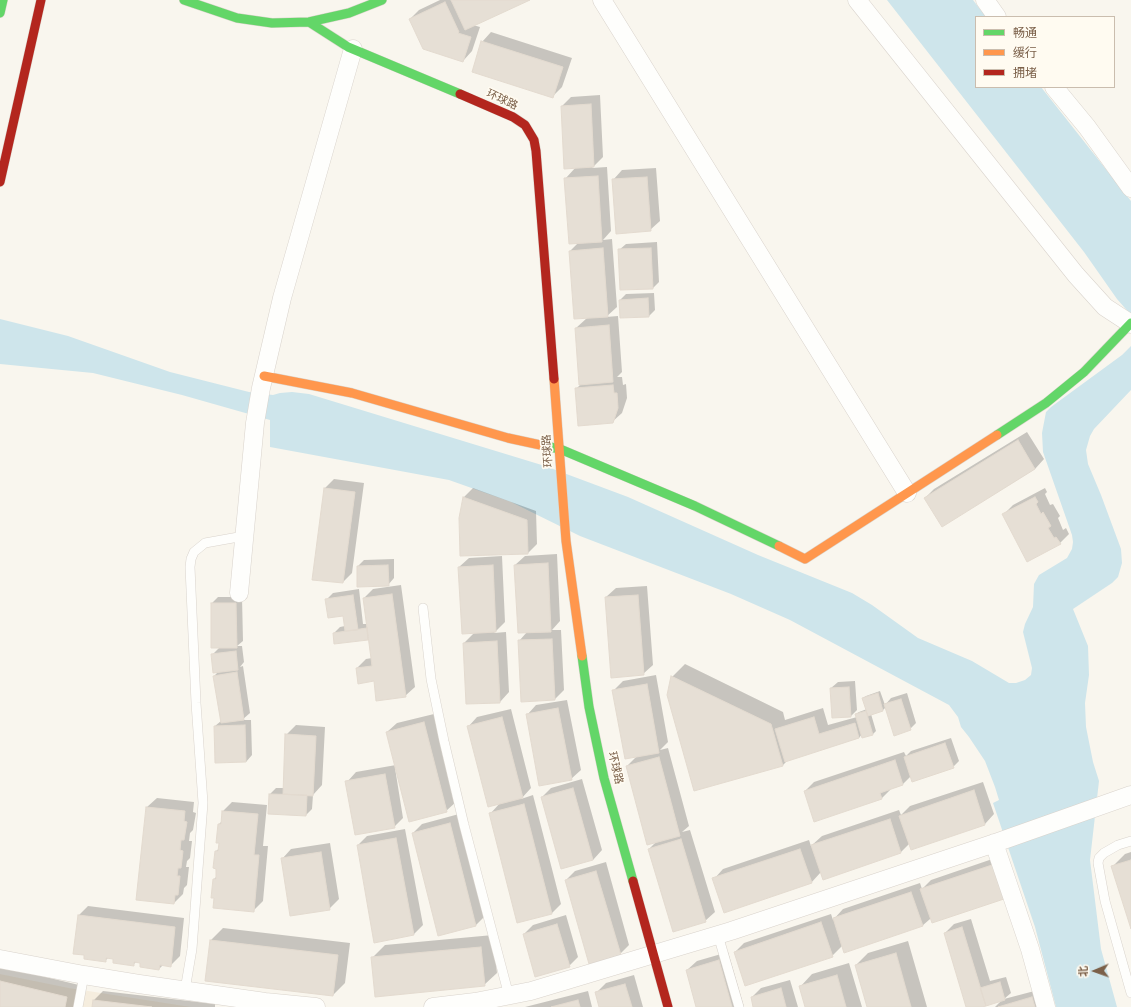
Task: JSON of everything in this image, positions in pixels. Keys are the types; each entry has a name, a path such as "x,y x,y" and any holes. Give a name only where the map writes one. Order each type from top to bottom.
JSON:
{"street":[{"path":"0,13 3,0"},
{"path":"0,182 41,0"},
{"path":"191,1 237,18 272,23 310,22 349,13 382,0"},
{"path":"602,0 907,493"},
{"path":"262,382 352,392 560,454 695,506 805,559 1046,403 1084,372 1131,324 1105,307 1076,275 857,0"},
{"path":"985,0 997,16"},
{"name":"环球路","path":"310,22 353,49 513,117 530,131 534,140 566,541 590,707 604,778 668,1007"},
{"path":"239,593 255,423 262,382 282,298 353,49"},
{"path":"1055,88 1087,127 1131,188"},
{"path":"433,1007 475,1002 531,991 718,935 1131,795"},
{"path":"996,842 1030,949 1046,1007"},
{"path":"0,959 84,975 185,990 219,1001 265,1002 316,1007"}],"lane":[{"path":"185,990 192,949 203,803 196,703 190,567 191,559 194,552 204,543 244,536"},
{"path":"423,608 431,679 444,741 464,825 509,996"},
{"path":"1131,841 1118,845 1104,853 1099,858 1098,863 1105,900 1131,993"},
{"path":"718,935 739,1007"},
{"path":"78,1007 84,975"}],"shaded area":[{"path":"0,974 69,988 191,1007 0,1007"}],"water":[{"path":"887,0 973,0 985,16 975,16 975,88 1042,88 1131,201 1131,315 1117,299 1084,252"},
{"path":"0,319 68,336 170,372 249,392 273,395 292,392 309,394 545,466 628,497 758,555 852,593 872,605 918,638 972,661 1009,683 1016,683 1025,680 1031,675 1032,668 1023,632 1033,607 1034,584 1039,575 1067,558 1072,549 1073,542 1072,535 1043,452 1042,433 1046,412 1122,355 1131,346 1131,390 1094,429 1090,436 1086,450 1088,464 1121,549 1122,563 1118,577 1112,583 1073,609 1088,646 1089,675 1085,703 1086,727 1093,762 1099,781 1090,860 1101,949 1117,1007 1056,1007 1035,927 993,803 999,800 995,787 985,761 961,727 958,717 949,705 790,620 731,594 580,536 511,502 449,480 270,447 270,420 182,395 93,373 0,364"}],"building":[{"path":"451,0 530,0 465,30"},
{"path":"445,2 459,32 458,33 471,37 463,62 423,49 409,19"},
{"path":"481,41 563,67 553,98 472,72"},
{"path":"591,104 594,167 564,169 561,106"},
{"path":"598,176 602,242 569,244 564,178"},
{"path":"647,177 651,231 616,234 612,179"},
{"path":"603,248 608,317 574,319 569,251"},
{"path":"651,248 653,289 620,290 618,249"},
{"path":"648,298 649,317 620,318 619,300"},
{"path":"609,325 613,382 579,385 575,328"},
{"path":"613,385 614,393 617,393 618,408 613,423 578,426 575,388"},
{"path":"1018,440 1035,469 942,527 924,498"},
{"path":"324,488 355,492 343,583 312,580"},
{"path":"463,497 527,520 528,554 460,556 459,518"},
{"path":"1035,497 1038,502 1036,504 1041,514 1043,512 1051,526 1048,528 1054,538 1056,537 1061,544 1027,562 1002,514"},
{"path":"548,563 551,632 518,633 514,565"},
{"path":"388,565 389,586 357,587 357,566"},
{"path":"493,565 496,632 462,634 458,567"},
{"path":"392,594 406,697 376,701 374,681 358,684 356,668 372,666 363,598"},
{"path":"353,595 358,630 345,631 343,616 328,618 325,599"},
{"path":"638,595 644,675 611,678 605,597"},
{"path":"211,603 236,603 237,648 211,648"},
{"path":"367,628 368,640 334,644 333,633"},
{"path":"552,639 555,700 521,702 518,640"},
{"path":"497,641 500,703 466,704 463,643"},
{"path":"236,651 238,670 213,673 211,654"},
{"path":"237,672 244,720 221,723 213,676"},
{"path":"671,676 771,724 783,766 694,791 667,695"},
{"path":"647,684 659,753 625,759 612,690"},
{"path":"849,687 851,717 832,718 830,688"},
{"path":"878,693 883,711 868,716 862,698"},
{"path":"901,699 911,730 894,736 884,704"},
{"path":"558,708 572,780 539,786 526,714"},
{"path":"866,711 873,735 862,738 855,714"},
{"path":"502,717 523,798 488,807 467,726"},
{"path":"814,717 819,734 855,723 859,738 785,762 775,729"},
{"path":"424,722 447,812 409,822 386,732"},
{"path":"245,725 246,762 215,763 214,726"},
{"path":"285,734 316,736 313,796 283,794"},
{"path":"945,743 954,768 912,782 904,757"},
{"path":"659,757 680,836 647,845 626,766"},
{"path":"895,760 903,785 880,793 882,799 814,822 804,791"},
{"path":"385,774 395,828 355,835 345,781"},
{"path":"573,788 593,860 561,869 541,797"},
{"path":"974,790 985,825 911,850 899,816"},
{"path":"269,794 307,795 306,816 268,814"},
{"path":"524,804 552,914 517,923 489,813"},
{"path":"146,807 185,811 184,821 187,822 184,840 181,840 180,850 183,851 181,868 178,868 177,876 180,876 178,895 175,895 174,904 136,900"},
{"path":"222,811 258,814 254,855 259,855 254,912 213,908 214,898 211,898 213,879 216,879 216,869 213,868 215,851 218,851 219,843 216,843 218,824 221,824"},
{"path":"890,819 901,853 823,880 811,845"},
{"path":"450,823 476,926 438,936 412,833"},
{"path":"396,838 414,935 374,943 357,845"},
{"path":"681,839 706,922 673,932 648,849"},
{"path":"800,849 812,883 724,913 712,878"},
{"path":"321,852 330,910 290,916 281,858"},
{"path":"1131,860 1131,929 1111,866"},
{"path":"995,864 1007,898 932,923 920,889"},
{"path":"596,871 621,955 589,964 565,880"},
{"path":"911,892 923,926 844,953 833,918"},
{"path":"78,915 175,927 171,967 160,965 159,970 140,967 140,963 134,962 134,966 113,963 113,959 106,958 106,962 84,959 84,955 73,954"},
{"path":"821,922 833,957 745,986 734,952"},
{"path":"557,924 570,967 535,977 523,934"},
{"path":"962,927 986,1006 966,1007 944,933"},
{"path":"210,940 338,955 333,996 205,981"},
{"path":"481,947 485,986 375,997 371,957"},
{"path":"896,953 911,1007 867,1007 855,965"},
{"path":"719,960 732,1007 696,1007 686,970"},
{"path":"837,975 846,1007 805,1007 799,986"},
{"path":"0,981 67,997 65,1007 0,1007"},
{"path":"1000,982 1005,1000 986,1006 980,988"},
{"path":"625,984 632,1007 599,1007 595,992"},
{"path":"781,988 786,1007 753,1007 751,997"},
{"path":"1032,997 1035,1007 998,1007"},
{"path":"93,1000 152,1007 92,1007"},
{"path":"578,1000 580,1007 551,1007"}],"traffic: fast":[{"path":"0,13 3,0"},
{"path":"184,0 237,18 272,23 309,22 349,13 382,0"},
{"path":"309,22 348,47 460,94"},
{"path":"997,435 1046,403 1084,372 1131,323"},
{"path":"545,446 560,449 695,506 779,546"},
{"path":"582,656 589,707 604,778 633,881"}],"traffic: slow":[{"path":"264,376 352,393 508,438 545,446"},
{"path":"554,379 566,541 582,656"},
{"path":"779,546 805,559 997,435"}],"traffic: jam":[{"path":"0,182 41,0"},
{"path":"460,94 513,117 525,125 534,140 554,379"},
{"path":"633,881 668,1007"}]}
